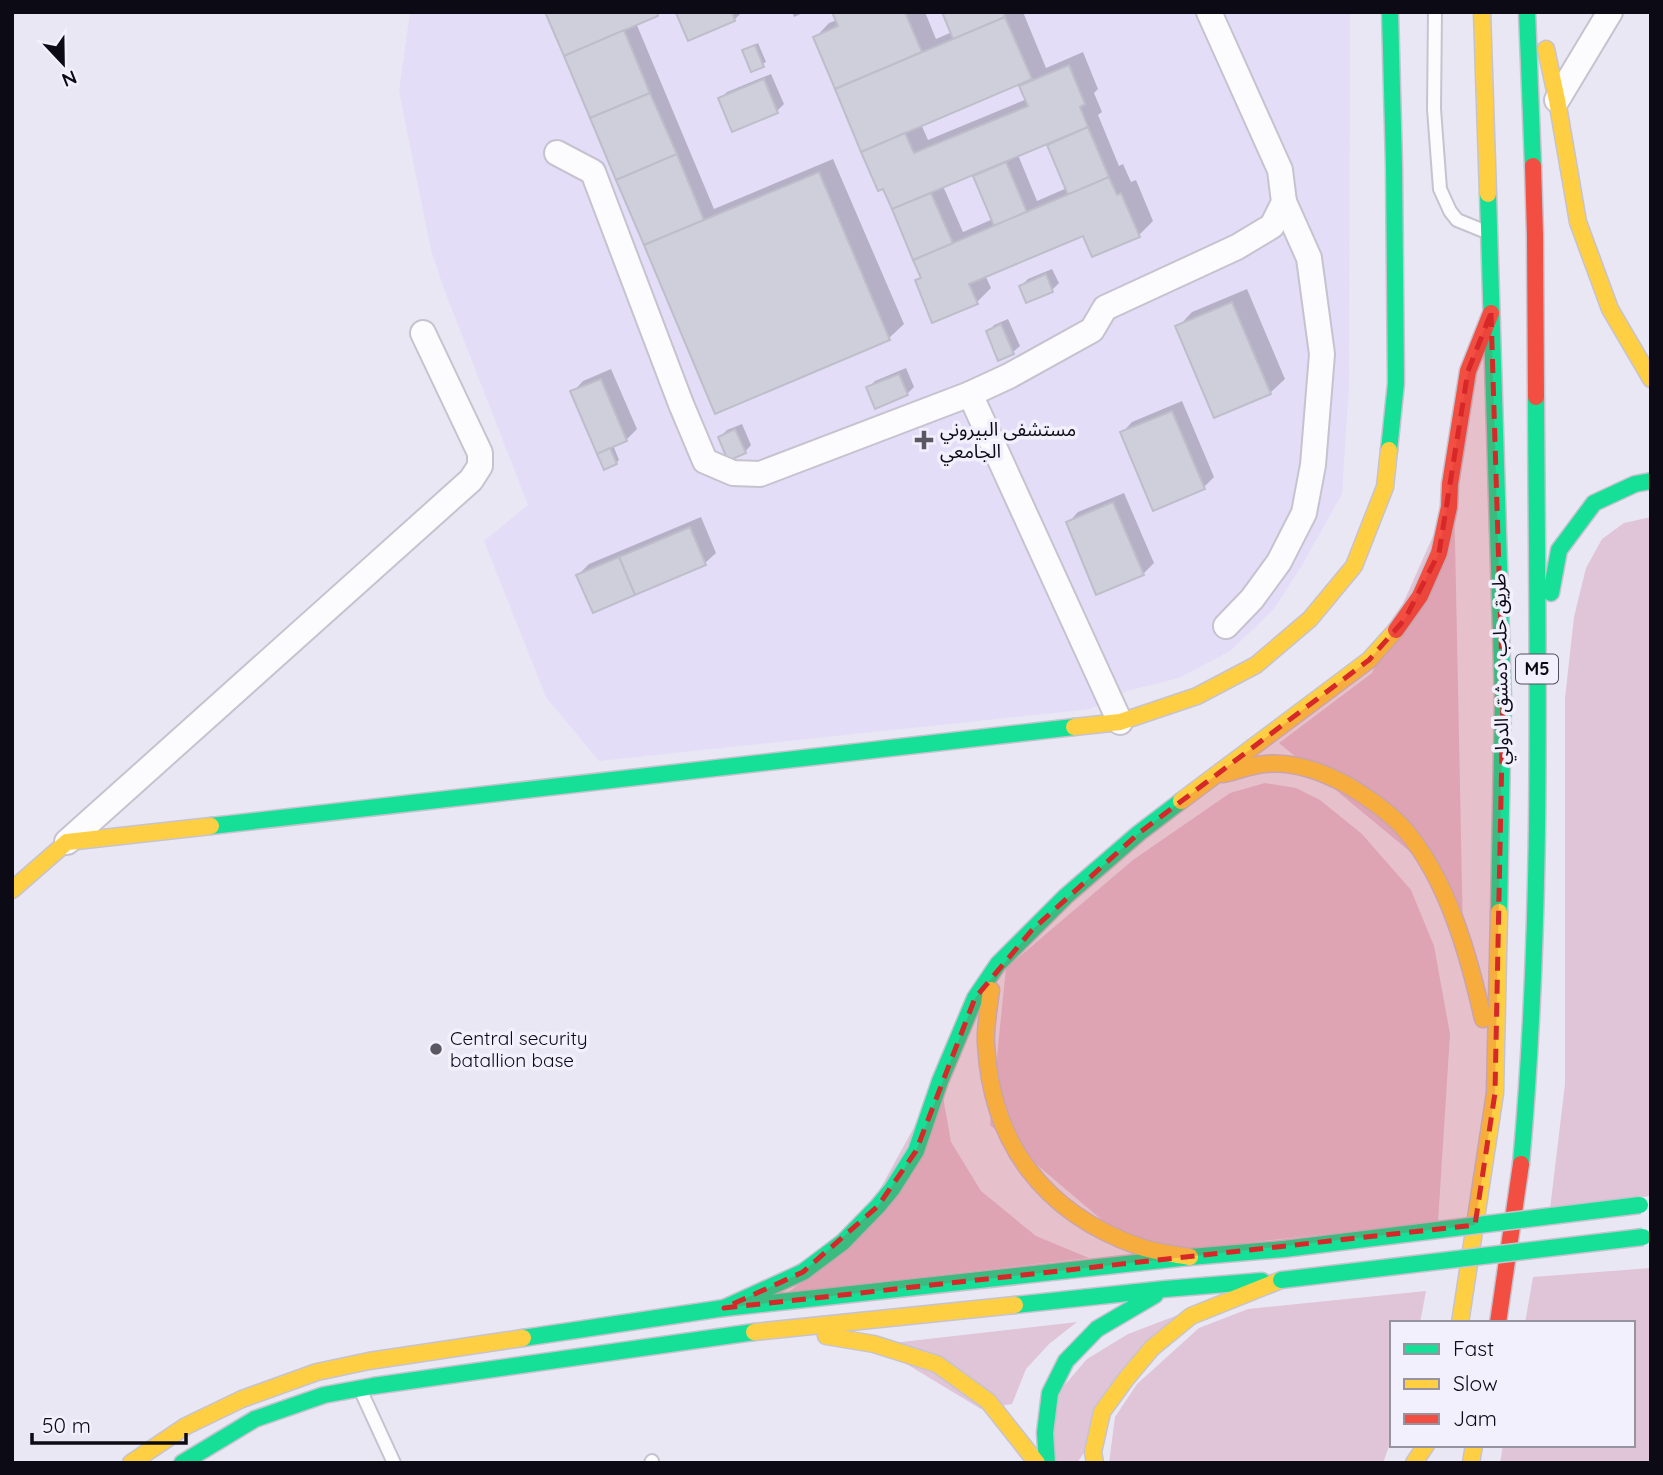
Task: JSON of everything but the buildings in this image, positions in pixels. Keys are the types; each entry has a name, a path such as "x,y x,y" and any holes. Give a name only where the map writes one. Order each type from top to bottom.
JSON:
{"main road":[{"path":"12,890 67,842 1120,722 1197,696 1256,664 1310,619 1354,566 1385,486 1396,383 1390,12"},
{"name":"طريق حلب دمشق الدولي","path":"1460,1321 1495,1093 1503,700 1482,12"},
{"name":"طريق حلب دمشق الدولي","path":"1498,1321 1521,1166 1528,1088 1537,887 1535,235 1527,12"},
{"path":"1538,12 1557,100 1578,222 1610,309 1651,379"},
{"path":"724,1308 803,1272 844,1242 892,1189 916,1151 935,1093 975,998 998,964 1040,921 1102,864 1149,826 1369,660 1389,640 1420,596 1439,553 1445,530 1468,371 1491,313"},
{"path":"1537,670 1559,550 1594,503 1635,484 1651,481"},
{"path":"1216,776 1266,764 1310,770 1356,789 1395,817 1434,870 1448,901 1471,971 1495,1093"},
{"path":"998,964 987,1011 985,1058 995,1105 1020,1159 1059,1204 1098,1231 1143,1249 1190,1257"},
{"path":"131,1463 186,1426 231,1404 317,1372 369,1361 724,1308 1284,1248 1645,1205"},
{"path":"182,1463 256,1419 324,1395 360,1388 772,1330 1165,1289 1280,1280 1647,1237"},
{"path":"1095,1463 1093,1452 1102,1412 1152,1348 1191,1316 1280,1280"},
{"path":"1047,1463 1045,1433 1050,1393 1066,1360 1097,1329 1165,1289"},
{"path":"772,1330 874,1344 937,1364 988,1401 1037,1463"},
{"path":"1415,1463 1425,1447"}],"street":[{"path":"1209,12 1280,170 1284,202 1309,258 1322,354 1313,465 1304,513 1279,562 1252,599 1226,626"},
{"path":"1557,100 1610,12"},
{"path":"557,153 593,172 705,461 733,473 760,474 970,394 1009,376 1092,330 1105,308 1237,247 1272,226 1284,202"},
{"path":"67,842 471,480 480,466 480,453 423,333"},
{"path":"970,394 1120,722"}],"lane":[{"path":"1435,12 1434,109 1440,189 1457,220 1488,233"},
{"path":"360,1388 394,1463"}],"highlighted area":[{"path":"1491,313 1503,700 1495,1093 1475,1225 724,1308 803,1272 878,1206 916,1151 975,998 1032,930 1139,833 1369,660 1405,619 1439,553 1468,371"}],"shaded area":[{"name":"مستشفى البيروني الجامعي","path":"410,12 1350,12 1349,386 1342,494 1274,609 1230,651 1179,678 1127,691 1091,709 599,761 546,697 484,541 528,505 431,250 399,91"},
{"path":"1454,489 1463,936 1437,874 1279,743 1372,673"},
{"path":"1651,517 1651,1196 1550,1209 1565,1084 1565,698 1574,617 1586,568 1602,539 1624,523"},
{"path":"1265,783 1296,788 1320,800 1362,834 1411,890 1434,946 1450,1034 1438,1222 1190,1249 1116,1232 990,1125 1006,968 1133,860 1230,793"},
{"path":"940,1080 951,1142 981,1191 1036,1236 1089,1258 788,1292 846,1251"},
{"path":"1651,1268 1651,1463 1500,1463 1503,1447 1635,1447 1635,1321 1525,1321 1533,1277"},
{"path":"1426,1291 1420,1321 1390,1321 1390,1444 1383,1463 1109,1463 1115,1417 1137,1384 1199,1328 1248,1309"},
{"path":"1178,1315 1077,1463 1045,1463 1044,1409 1087,1359 1128,1334"},
{"path":"1077,1322 1049,1344 1026,1369 1012,1404 981,1409 875,1345"}],"traffic: fast":[{"path":"1389,450 1396,383 1390,12"},
{"path":"1527,12 1533,166"},
{"path":"1488,194 1503,700 1499,912"},
{"path":"1521,1164 1533,973 1538,781 1536,397"},
{"path":"1551,593 1559,550 1594,503 1635,484 1651,481"},
{"path":"211,826 1074,727"},
{"path":"724,1308 803,1272 843,1242 878,1206 916,1151 940,1081 975,998 998,964 1066,896 1181,801"},
{"path":"1284,1249 1640,1205"},
{"path":"1281,1280 1643,1237"},
{"path":"523,1338 724,1308 1284,1249"},
{"path":"1015,1305 1262,1281"},
{"path":"1047,1463 1045,1433 1050,1393 1066,1361 1097,1329 1155,1295"},
{"path":"182,1463 255,1419 324,1395 754,1332"}],"traffic: slow":[{"path":"1482,12 1488,194"},
{"path":"1546,49 1578,222 1610,309 1651,379"},
{"path":"1074,727 1120,722 1197,696 1256,665 1310,619 1354,566 1385,487 1389,450"},
{"path":"1181,801 1369,660 1396,630"},
{"path":"1223,774 1265,764 1308,768 1347,785 1393,818 1421,851 1445,896 1464,945 1483,1019"},
{"path":"12,890 67,842 211,826"},
{"path":"1460,1321 1495,1093 1499,912"},
{"path":"991,990 986,1037 990,1079 999,1112 1012,1142 1029,1170 1050,1194 1075,1214 1105,1232 1144,1248 1190,1257"},
{"path":"1095,1463 1093,1452 1102,1412 1152,1348 1191,1316 1281,1280"},
{"path":"754,1332 1015,1305"},
{"path":"826,1336 874,1344 937,1364 988,1401 1037,1463"},
{"path":"131,1463 186,1426 242,1399 317,1372 369,1361 523,1338"},
{"path":"1414,1463 1425,1447"},
{"path":"1471,1463 1474,1447"}],"traffic: jam":[{"path":"1533,166 1536,397"},
{"path":"1396,630 1420,596 1439,553 1449,507 1450,484 1468,371 1491,313"},
{"path":"1498,1321 1521,1164"}],"place":[{"name":"مستشفى البيروني الجامعي","path":"924,440"},
{"name":"Central security batallion base","path":"436,1049"}]}
